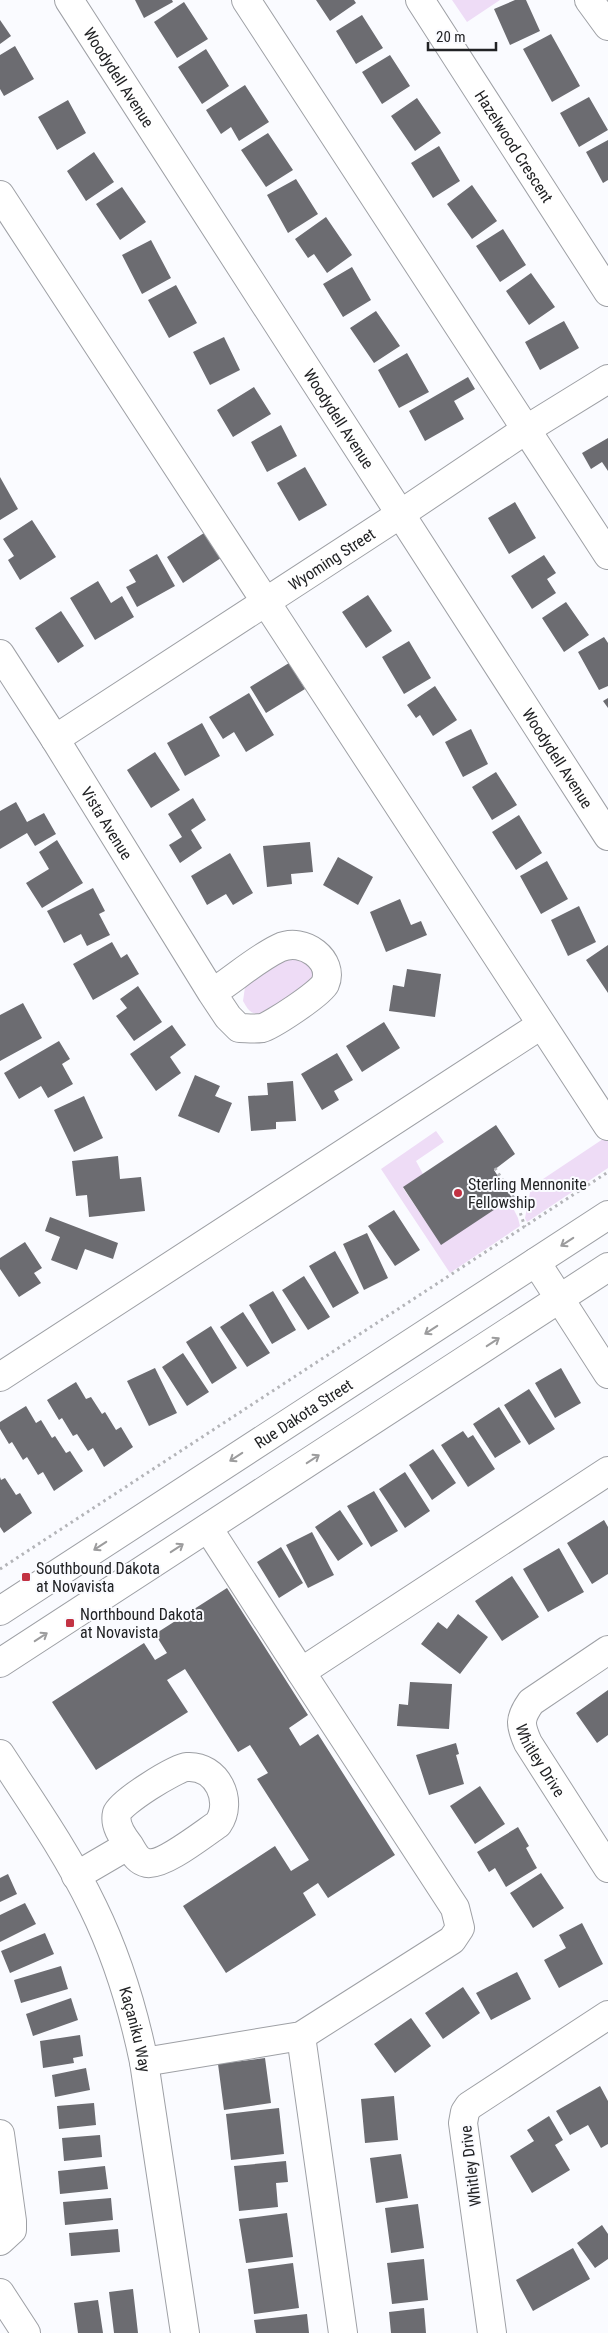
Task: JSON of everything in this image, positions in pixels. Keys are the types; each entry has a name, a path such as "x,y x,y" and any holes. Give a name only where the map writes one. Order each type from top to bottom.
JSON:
{"street":[{"name":"Woodydell Avenue","path":"69,0 399,515 608,836"},
{"path":"246,0 608,555"},
{"name":"Hazelwood Crescent","path":"420,0 608,292"},
{"path":"589,0 608,26"},
{"path":"0,195 608,1126"},
{"name":"Wyoming Street","path":"55,739 264,601 399,515 527,429 608,379"},
{"name":"Vista Avenue","path":"0,654 55,739 212,993"},
{"path":"0,1377 542,1025"},
{"name":"Rue Dakota Street","path":"0,1611 608,1215"},
{"path":"536,1262 608,1374"},
{"path":"0,1663 608,1267"},
{"path":"301,1672 608,1471"},
{"path":"144,2062 301,2036 452,1940 460,1928 455,1908 208,1528"},
{"name":"Whitley Drive","path":"608,1650 531,1702 522,1715 522,1729 528,1743 608,1868"},
{"name":"Kaçaniku Way","path":"0,1754 93,1906 116,1962 138,2030 185,2333"},
{"path":"76,1876 129,1845"},
{"name":"Whitley Drive","path":"492,2333 463,2123 465,2112 469,2106 608,2015"},
{"path":"301,2036 343,2333"},
{"path":"0,2134 12,2221 12,2230 0,2241"},
{"path":"0,2293 26,2333"}],"path":[{"path":"495,1168 517,1203 525,1226"},
{"path":"0,1569 608,1172"}],"shaded area":[{"path":"452,0 500,0 467,22"},
{"path":"290,955 311,960 315,979 270,1010 257,1014 252,1012 243,1001 245,987"},
{"path":"436,1131 444,1142 416,1161 423,1174 403,1188 441,1244 509,1200 520,1226 450,1273 381,1169"},
{"path":"606,1137 608,1141 608,1168 527,1222 525,1218 531,1187"}],"building":[{"path":"135,0 172,0 173,2 144,18"},
{"path":"316,0 354,0 356,3 330,21"},
{"path":"515,0 526,0 540,31 510,45 494,9"},
{"path":"184,2 208,39 177,58 154,22"},
{"path":"362,15 383,48 356,64 336,31"},
{"path":"0,20 11,36 0,44"},
{"path":"551,34 580,86 552,102 523,49"},
{"path":"15,46 34,79 4,96 0,89 0,55"},
{"path":"206,49 229,86 202,104 178,67"},
{"path":"390,55 410,86 382,104 362,72"},
{"path":"245,85 269,122 239,141 231,127 221,134 206,110"},
{"path":"589,97 608,130 579,147 560,113"},
{"path":"417,98 441,133 415,151 391,116"},
{"path":"68,100 86,133 57,150 38,117"},
{"path":"268,133 293,170 266,187 241,150"},
{"path":"608,140 608,180 603,183 586,152"},
{"path":"439,146 460,181 433,198 411,163"},
{"path":"94,152 114,182 86,201 67,171"},
{"path":"296,179 318,214 288,233 267,195"},
{"path":"472,185 497,221 472,239 447,204"},
{"path":"122,187 146,222 120,240 96,204"},
{"path":"326,217 352,255 327,273 314,254 308,258 295,239"},
{"path":"503,229 526,265 500,282 476,246"},
{"path":"151,240 171,278 142,294 122,255"},
{"path":"352,267 371,300 343,317 323,284"},
{"path":"531,273 555,307 529,325 506,291"},
{"path":"176,285 197,323 169,338 148,300"},
{"path":"376,311 400,346 374,363 350,328"},
{"path":"564,321 579,348 540,370 525,342"},
{"path":"224,337 240,370 210,385 193,352"},
{"path":"407,353 429,392 399,408 378,370"},
{"path":"468,377 475,389 454,401 464,419 425,441 409,411"},
{"path":"254,387 271,414 233,437 217,410"},
{"path":"281,425 297,456 267,472 251,442"},
{"path":"608,438 608,471 602,462 591,469 582,453"},
{"path":"305,467 327,505 299,521 277,483"},
{"path":"0,477 18,509 0,520"},
{"path":"515,502 536,538 509,554 488,518"},
{"path":"32,520 56,557 20,580 8,560 14,556 3,539"},
{"path":"204,533 221,558 183,583 167,557"},
{"path":"157,554 175,586 137,607 126,587 136,582 129,570"},
{"path":"544,555 556,573 547,579 556,593 532,609 511,576"},
{"path":"98,581 111,603 122,596 134,617 95,640 70,598"},
{"path":"368,595 392,631 366,648 342,612"},
{"path":"566,602 589,635 564,652 542,618"},
{"path":"61,611 84,646 58,663 35,628"},
{"path":"604,637 608,643 608,686 599,690 578,652"},
{"path":"409,641 431,678 404,694 382,657"},
{"path":"289,663 305,689 266,713 250,687"},
{"path":"435,686 457,720 433,736 420,715 416,718 407,705"},
{"path":"249,693 274,735 246,752 234,732 223,739 209,717"},
{"path":"608,698 608,708 603,701"},
{"path":"202,723 220,756 185,776 167,743"},
{"path":"471,729 488,764 463,777 445,742"},
{"path":"155,752 180,790 151,808 127,770"},
{"path":"496,772 517,805 492,820 472,787"},
{"path":"193,798 206,820 191,830 202,848 180,863 169,845 182,837 168,814"},
{"path":"16,802 27,822 44,813 56,834 35,846 27,833 0,849 0,811"},
{"path":"519,815 542,853 516,870 492,832"},
{"path":"57,840 83,883 42,908 26,883 49,869 39,852"},
{"path":"310,842 313,872 291,874 292,884 267,887 263,846"},
{"path":"230,853 253,893 233,905 226,894 207,905 191,876"},
{"path":"338,857 373,877 358,905 323,885"},
{"path":"547,861 568,899 541,914 520,876"},
{"path":"93,888 105,911 99,914 110,935 87,946 81,934 64,943 47,911"},
{"path":"400,899 411,925 421,921 427,935 386,952 370,912"},
{"path":"579,906 596,942 568,956 551,920"},
{"path":"112,942 121,958 127,954 139,974 93,1000 73,964"},
{"path":"608,945 608,993 586,960"},
{"path":"407,969 441,974 435,1017 389,1011 393,985 404,987"},
{"path":"138,986 162,1022 134,1041 116,1016 127,1008 120,999"},
{"path":"23,1003 42,1038 0,1061 0,1015"},
{"path":"384,1022 400,1048 362,1072 346,1046"},
{"path":"172,1025 186,1045 170,1057 181,1073 156,1091 130,1054"},
{"path":"59,1041 70,1059 62,1064 73,1084 48,1098 41,1086 19,1099 4,1073"},
{"path":"337,1053 353,1080 334,1091 339,1100 322,1110 301,1074"},
{"path":"195,1075 220,1086 215,1096 232,1103 219,1133 178,1116"},
{"path":"293,1081 296,1121 276,1122 276,1129 251,1131 248,1096 268,1095 267,1083"},
{"path":"84,1096 103,1138 74,1152 54,1110"},
{"name":"Sterling Mennonite Fellowship","path":"496,1125 515,1154 494,1170 512,1198 441,1245 403,1187"},
{"path":"118,1156 120,1179 141,1177 145,1211 89,1217 87,1195 76,1196 72,1161"},
{"path":"394,1210 420,1250 395,1266 368,1226"},
{"path":"50,1217 118,1243 113,1259 85,1249 77,1270 51,1260 60,1237 45,1231"},
{"path":"367,1233 388,1278 364,1290 343,1244"},
{"path":"25,1242 42,1268 34,1273 41,1283 19,1297 0,1269 0,1258"},
{"path":"335,1251 359,1293 333,1308 309,1266"},
{"path":"304,1276 330,1317 308,1330 282,1290"},
{"path":"273,1291 296,1330 272,1344 249,1305"},
{"path":"243,1312 270,1353 247,1367 220,1327"},
{"path":"211,1326 237,1368 212,1384 186,1342"},
{"path":"183,1353 209,1392 187,1406 162,1367"},
{"path":"155,1368 177,1413 149,1426 127,1381"},
{"path":"561,1368 581,1403 555,1418 535,1383"},
{"path":"76,1382 86,1399 91,1397 102,1414 105,1412 116,1430 121,1427 133,1447 104,1467 93,1448 88,1451 77,1434 73,1436 62,1418 59,1420 47,1400"},
{"path":"529,1389 555,1429 529,1445 504,1405"},
{"path":"26,1406 36,1423 41,1420 52,1438 55,1436 66,1453 70,1451 83,1471 54,1491 43,1472 38,1475 27,1457 23,1460 12,1442 9,1444 0,1429 0,1422"},
{"path":"499,1407 521,1442 495,1458 473,1424"},
{"path":"463,1431 468,1438 473,1435 495,1469 468,1487 441,1445"},
{"path":"433,1449 456,1483 432,1500 409,1465"},
{"path":"405,1472 430,1511 405,1528 379,1489"},
{"path":"0,1477 1,1480 5,1478 16,1495 20,1493 32,1513 4,1533 0,1527"},
{"path":"374,1491 398,1531 371,1547 347,1506"},
{"path":"340,1510 363,1544 338,1561 315,1527"},
{"path":"604,1520 608,1527 608,1574 592,1584 567,1543"},
{"path":"312,1532 334,1575 308,1588 286,1545"},
{"path":"281,1547 303,1583 279,1598 257,1562"},
{"path":"559,1548 584,1592 548,1612 523,1569"},
{"path":"512,1576 539,1617 502,1641 475,1601"},
{"path":"227,1588 308,1715 289,1728 300,1746 318,1734 395,1855 328,1898 318,1883 303,1893 316,1915 226,1973 183,1906 275,1846 291,1871 309,1860 257,1779 268,1773 250,1745 238,1752 185,1669 167,1680 188,1712 96,1770 52,1702 144,1643 155,1660 167,1653 155,1634"},
{"path":"458,1614 488,1637 460,1674 421,1644 438,1622 447,1629"},
{"path":"410,1682 452,1684 449,1729 397,1726 399,1704 408,1705"},
{"path":"608,1690 608,1735 597,1743 576,1713"},
{"path":"456,1743 459,1754 456,1755 464,1784 429,1795 416,1755"},
{"path":"480,1786 505,1824 475,1844 450,1806"},
{"path":"518,1827 529,1846 526,1848 537,1868 506,1887 495,1868 489,1872 477,1852"},
{"path":"541,1873 564,1908 533,1928 510,1893"},
{"path":"8,1874 17,1894 0,1902 0,1878"},
{"path":"25,1903 36,1924 0,1942 0,1915"},
{"path":"582,1923 603,1964 559,1988 544,1960 566,1948 559,1935"},
{"path":"45,1933 54,1954 10,1973 1,1951"},
{"path":"61,1966 68,1989 21,2003 14,1980"},
{"path":"517,1972 531,1999 491,2020 476,1993"},
{"path":"463,1987 480,2013 443,2039 425,2013"},
{"path":"71,1998 78,2020 33,2036 26,2014"},
{"path":"411,2018 431,2046 395,2073 374,2044"},
{"path":"80,2035 83,2056 73,2058 74,2063 43,2068 40,2041"},
{"path":"265,2058 271,2103 224,2110 218,2064"},
{"path":"86,2068 90,2090 55,2097 52,2075"},
{"path":"600,2086 608,2101 608,2144 601,2148 588,2125 570,2135 556,2111"},
{"path":"394,2096 398,2140 365,2143 361,2099"},
{"path":"94,2103 96,2125 59,2129 57,2106"},
{"path":"279,2108 284,2154 231,2160 226,2114"},
{"path":"549,2116 563,2140 555,2145 570,2170 532,2193 510,2156 534,2141 527,2130"},
{"path":"100,2135 102,2157 64,2161 62,2138"},
{"path":"401,2154 408,2198 376,2203 370,2158"},
{"path":"286,2161 288,2182 276,2183 278,2207 239,2211 234,2166"},
{"path":"105,2166 108,2189 60,2194 58,2171"},
{"path":"111,2198 113,2220 65,2225 63,2202"},
{"path":"418,2204 424,2248 391,2253 385,2208"},
{"path":"287,2213 293,2257 246,2263 239,2219"},
{"path":"602,2225 608,2234 608,2259 595,2268 577,2243"},
{"path":"118,2229 120,2252 71,2256 69,2233"},
{"path":"573,2248 590,2279 533,2311 516,2280"},
{"path":"424,2259 428,2300 392,2304 387,2263"},
{"path":"293,2263 299,2308 254,2314 248,2269"},
{"path":"133,2289 138,2333 114,2333 109,2292"},
{"path":"98,2300 103,2333 78,2333 74,2303"},
{"path":"424,2308 426,2333 391,2333 389,2312"},
{"path":"307,2314 309,2333 256,2333 254,2320"}],"place":[{"name":"Sterling Mennonite Fellowship","path":"458,1193"},
{"name":"Southbound Dakota at Novavista","path":"26,1577"},
{"name":"Northbound Dakota at Novavista","path":"70,1623"}]}
